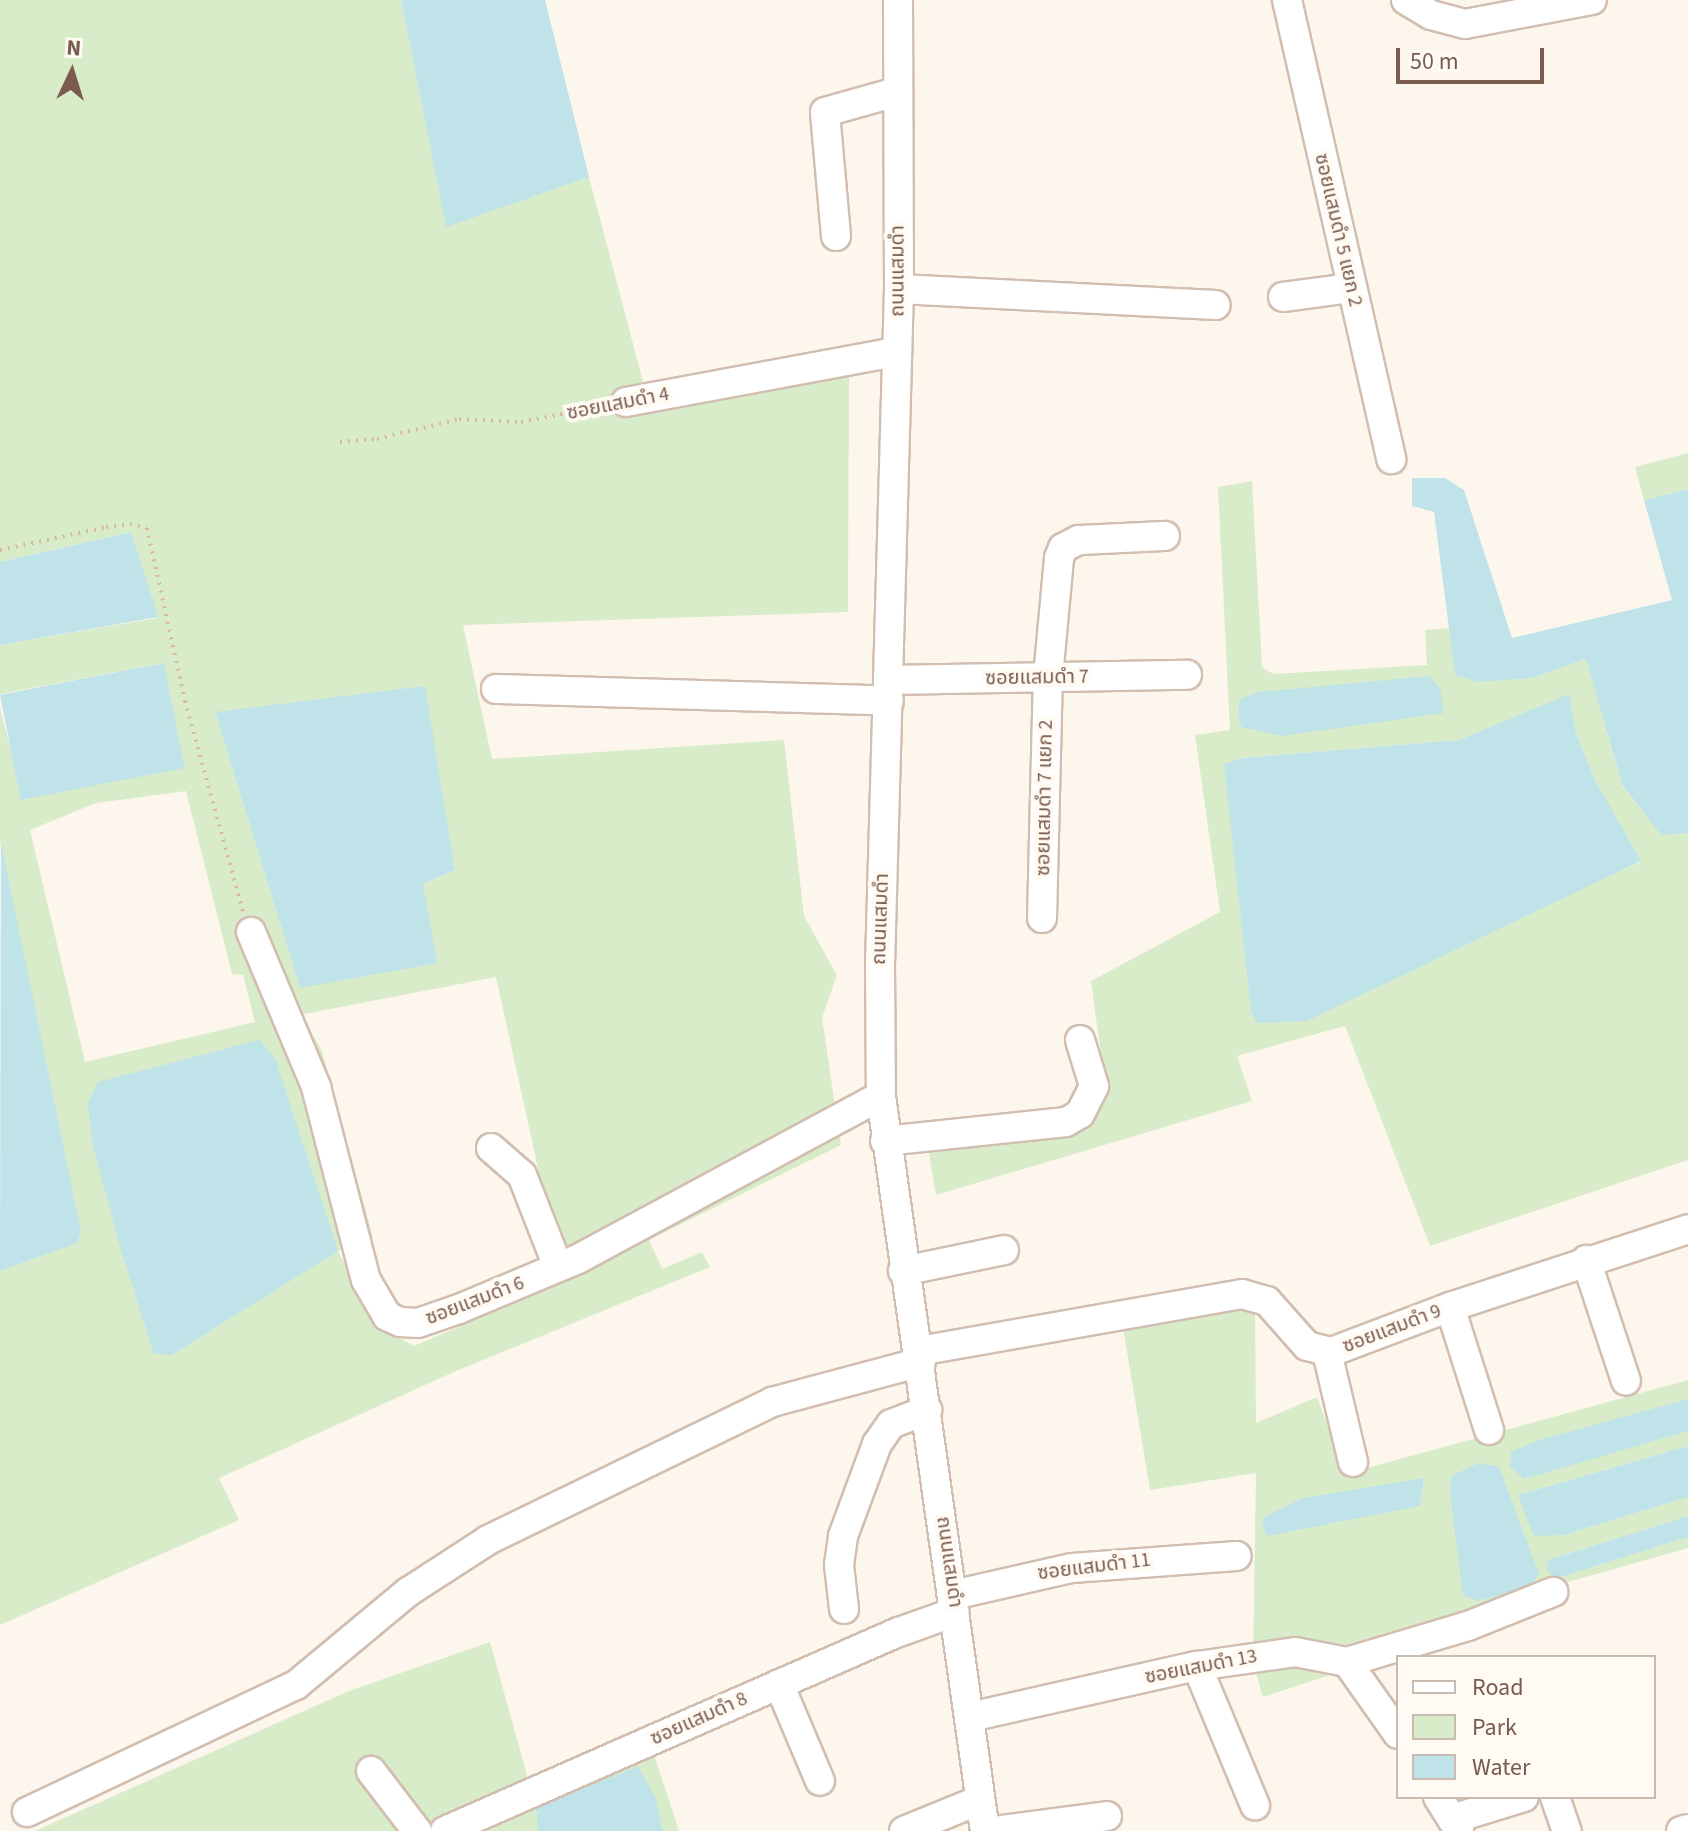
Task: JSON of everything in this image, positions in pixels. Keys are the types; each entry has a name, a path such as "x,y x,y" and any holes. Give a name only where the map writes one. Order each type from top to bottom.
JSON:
{"street":[{"name":"ถนนแสมดำ","path":"898,0 899,289 880,963 881,1096 903,1271 920,1357 985,1831"},
{"name":"ซอยแสมดำ 5 แยก 2","path":"1287,0 1391,459"},
{"path":"1406,0 1450,10 1465,24 1592,0"},
{"path":"836,236 825,112 896,92"},
{"path":"1283,297 1351,288"},
{"path":"899,289 1216,305"},
{"name":"ซอยแสมดำ 4","path":"626,402 896,352"},
{"name":"ซอยแสมดำ 7 แยก 2","path":"1042,918 1048,677 1063,548 1079,540 1165,536"},
{"name":"ซอยแสมดำ 7","path":"496,689 888,690 1048,677 1187,675"},
{"name":"ซอยแสมดำ 6","path":"251,932 316,1087 366,1280 387,1316 418,1323 558,1267 881,1096"},
{"path":"885,1141 1066,1122 1080,1114 1094,1086 1080,1040"},
{"path":"491,1148 522,1175 558,1267"},
{"name":"ซอยแสมดำ 9","path":"27,1812 296,1685 408,1592 488,1540 772,1402 920,1357 1242,1294 1267,1301 1307,1346 1327,1352 1586,1260 1688,1229"},
{"path":"903,1271 1004,1250"},
{"path":"1586,1260 1626,1381"},
{"path":"1450,1307 1489,1430"},
{"path":"1327,1352 1353,1462"},
{"path":"844,1609 839,1565 843,1536 877,1444 891,1424 927,1410"},
{"name":"ซอยแสมดำ 11","path":"954,1603 1072,1568 1237,1556"},
{"path":"1396,1731 1347,1662 1468,1626 1553,1592"},
{"name":"ซอยแสมดำ 8","path":"445,1831 954,1603"},
{"name":"ซอยแสมดำ 13","path":"970,1717 1197,1666 1295,1652 1347,1662"},
{"path":"1197,1666 1255,1805"},
{"path":"779,1684 820,1781"},
{"path":"371,1771 417,1831"},
{"path":"1450,1816 1516,1799"},
{"path":"1556,1799 1567,1831"},
{"path":"907,1830 980,1800"},
{"path":"995,1831 1107,1816"},
{"path":"1681,1831 1688,1829"}],"path":[{"name":"ซอยแสมดำ 4","path":"340,442 377,439 451,420 521,422 626,402"},
{"path":"0,550 106,527 130,524 147,528 185,701 251,932"}],"green space":[{"path":"0,0 401,0 446,226 589,177 651,412 849,372 848,612 463,625 492,759 784,740 804,916 837,975 822,1018 841,1145 649,1240 662,1269 702,1252 710,1267 456,1371 219,1478 239,1520 0,1625 0,1271 76,1243 0,842 0,708 24,801 164,663 0,694 0,645 157,618 130,532 0,562","holes":["215,712 455,870 423,884 300,988","186,791 232,974 243,975 255,1022 85,1062 30,830 96,803","496,977 563,1282 414,1346 379,1326 338,1251 373,1237 321,1048 299,1015","93,1146 337,1251 172,1355 155,1354"]},
{"path":"1688,453 1688,489 1644,500 1635,467"},
{"path":"1252,481 1262,667 1273,674 1427,665 1425,630 1450,628 1455,675 1532,678 1586,659 1622,786 1661,834 1688,833 1688,1160 1430,1246 1345,1026 1237,1056 1252,1101 936,1195 929,1153 1057,1129 1105,1083 1091,981 1220,912 1195,735 1230,730 1218,487","holes":["1569,695 1576,733 1594,778 1641,862 1257,1023 1251,1012 1225,764 1242,758 1459,740"]},
{"path":"1226,1304 1255,1310 1256,1423 1317,1397 1345,1474 1688,1380 1688,1399 1512,1452 1524,1478 1688,1431 1688,1446 1518,1495 1564,1535 1688,1497 1688,1516 1548,1560 1555,1579 1688,1537 1688,1548 1338,1647 1348,1669 1263,1697 1253,1663 1256,1473 1150,1490 1122,1322","holes":["1424,1479 1420,1506 1306,1527 1405,1484"]},
{"path":"490,1642 528,1779 644,1725 679,1831 663,1831 656,1799 536,1808 538,1831 35,1831 349,1691"}],"water":[{"path":"401,0 545,0 589,177 446,227"},
{"path":"1412,478 1445,478 1464,490 1512,638 1672,600 1644,500 1688,489 1688,833 1661,835 1622,785 1586,659 1532,678 1479,682 1455,675 1434,512 1412,506"},
{"path":"131,532 158,617 0,645 0,562"},
{"path":"164,663 184,768 20,800 0,695"},
{"path":"1429,676 1440,688 1444,713 1281,736 1241,727 1238,713 1240,699 1258,692"},
{"path":"425,686 455,870 423,884 437,963 300,988 215,712"},
{"path":"1569,694 1576,733 1594,778 1641,861 1307,1021 1257,1023 1251,1012 1224,764 1242,758 1459,740"},
{"path":"1,842 81,1232 77,1243 0,1271"},
{"path":"259,1040 275,1058 338,1251 172,1355 154,1354 120,1247 93,1146 88,1104 98,1082"},
{"path":"1688,1399 1688,1431 1524,1479 1510,1466 1511,1452 1536,1441"},
{"path":"1688,1446 1688,1497 1564,1535 1534,1536 1518,1495"},
{"path":"1479,1463 1499,1467 1539,1574 1530,1587 1477,1601 1463,1595 1450,1494 1451,1476"},
{"path":"1424,1478 1420,1506 1267,1536 1262,1528 1264,1517 1303,1498"},
{"path":"1688,1516 1688,1537 1555,1579 1547,1569 1548,1560"},
{"path":"638,1766 656,1799 663,1831 538,1831 536,1808"}]}
